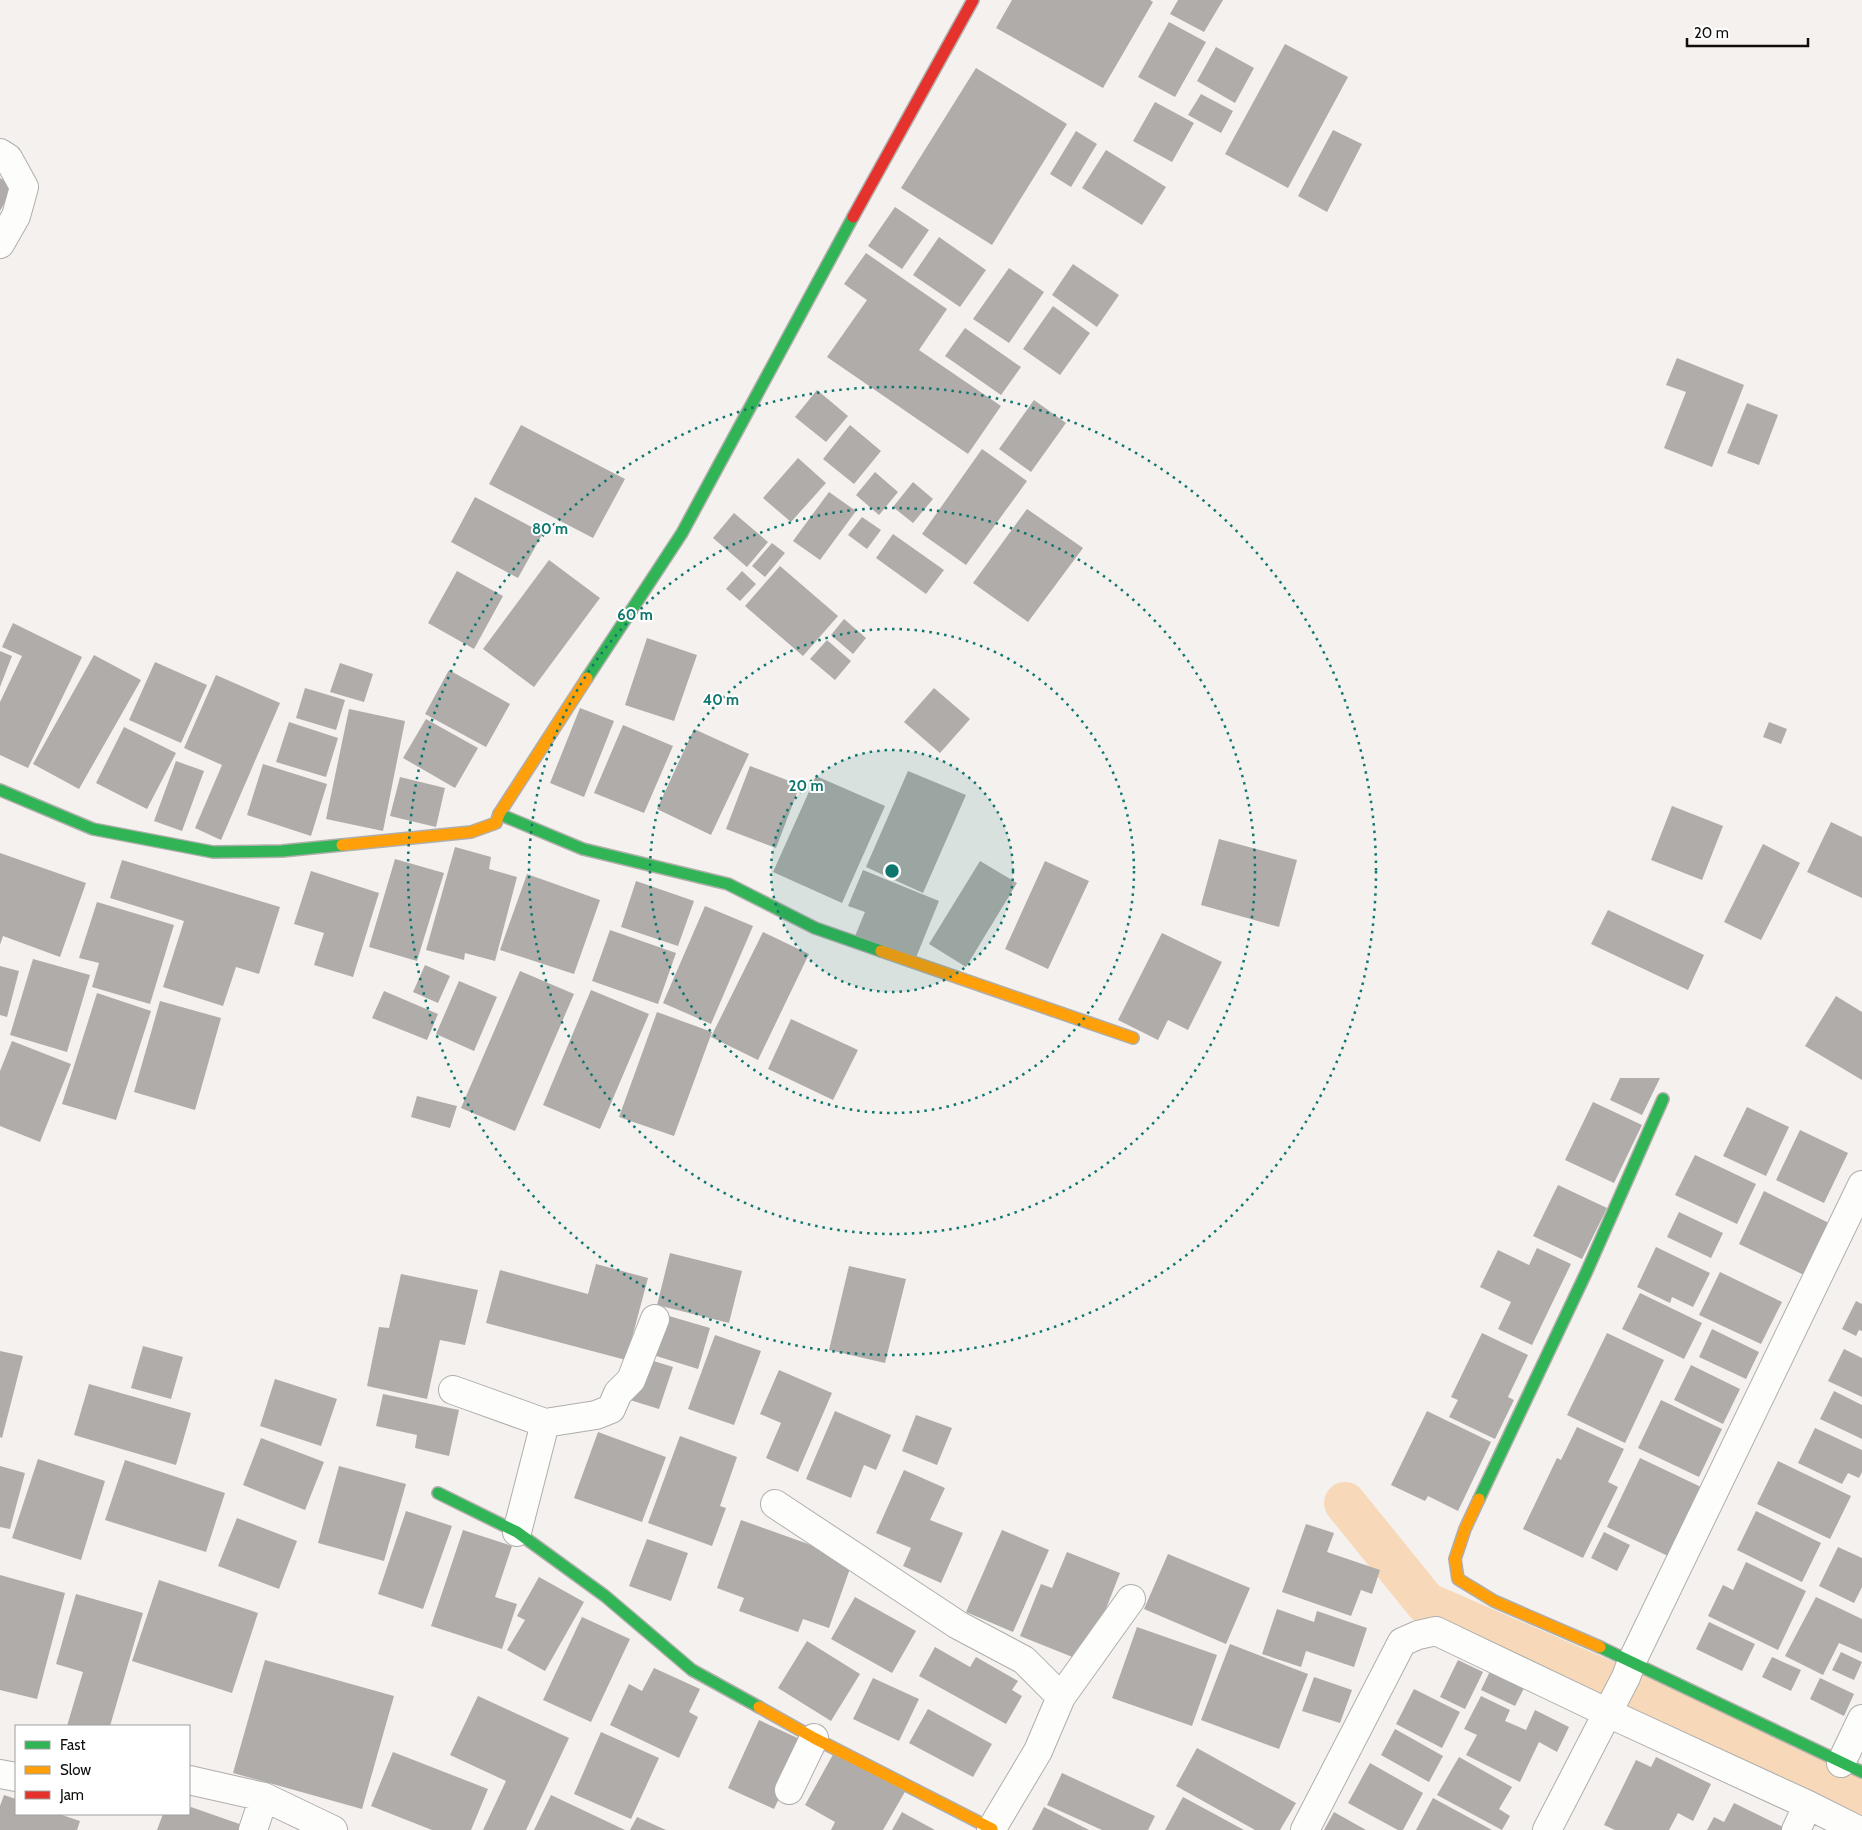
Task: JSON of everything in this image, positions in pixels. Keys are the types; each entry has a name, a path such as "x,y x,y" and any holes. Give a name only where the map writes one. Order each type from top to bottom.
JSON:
{"street":[{"path":"0,790 93,829 213,852 282,851 471,832 496,823 499,814 682,533 973,0"},
{"path":"0,153 8,158 24,187 16,216 0,244"},
{"path":"499,814 583,849 728,884 815,928 1133,1038"},
{"path":"1663,1099 1586,1273 1464,1529 1455,1559 1458,1578 1620,1687 1808,1805 1858,1830"},
{"path":"1547,1830 1620,1687 1862,1185"},
{"path":"453,1390 545,1423 596,1415 611,1409 618,1394 632,1380 655,1319"},
{"path":"517,1532 545,1423"},
{"path":"438,1493 517,1532 605,1596 692,1670 814,1738 992,1829 1038,1751 1061,1697 1131,1599"},
{"path":"775,1504 958,1625 1024,1660 1061,1697"},
{"path":"1305,1830 1402,1642 1418,1635 1436,1631 1620,1687 1851,1768 1862,1719"},
{"path":"789,1790 814,1738"},
{"path":"0,1774 15,1777"},
{"path":"190,1780 264,1797 333,1830"},
{"path":"253,1830 264,1797"},
{"path":"1796,1830 1808,1805"}],"building":[{"path":"1012,0 1150,0 1153,2 1103,88 996,28"},
{"path":"1178,0 1223,0 1204,32 1170,14"},
{"path":"1169,22 1206,42 1175,97 1138,77"},
{"path":"1285,44 1348,77 1288,188 1225,154"},
{"path":"1216,47 1254,68 1235,103 1197,81"},
{"path":"976,68 1067,124 992,245 901,188"},
{"path":"1201,94 1233,111 1221,133 1188,115"},
{"path":"1155,102 1194,123 1172,162 1133,141"},
{"path":"1333,130 1362,144 1327,212 1298,196"},
{"path":"1076,131 1097,144 1071,187 1050,174"},
{"path":"1106,150 1166,187 1142,225 1082,188"},
{"path":"0,178 14,186 0,211"},
{"path":"895,207 929,230 902,269 868,246"},
{"path":"939,237 986,270 960,307 913,275"},
{"path":"866,253 947,309 919,350 1001,406 968,454 827,357 867,300 844,284"},
{"path":"1073,264 1119,295 1097,327 1052,295"},
{"path":"1009,268 1044,292 1009,343 973,319"},
{"path":"1053,306 1090,333 1060,375 1023,349"},
{"path":"965,328 1021,367 1001,395 945,356"},
{"path":"1677,358 1744,385 1712,467 1664,448 1686,392 1666,385"},
{"path":"817,390 848,416 826,442 795,417"},
{"path":"1034,400 1066,423 1031,472 999,449"},
{"path":"1747,403 1778,415 1759,465 1727,453"},
{"path":"521,425 625,479 593,538 489,484"},
{"path":"850,425 881,451 854,484 823,459"},
{"path":"982,449 1027,481 966,565 922,534"},
{"path":"798,458 826,483 791,522 763,498"},
{"path":"875,472 898,492 879,515 856,495"},
{"path":"913,482 933,499 913,523 893,507"},
{"path":"829,492 856,511 820,560 793,541"},
{"path":"475,497 543,533 518,578 451,542"},
{"path":"1027,509 1083,548 1028,622 973,583"},
{"path":"734,513 768,542 747,567 713,538"},
{"path":"862,517 881,530 867,549 848,535"},
{"path":"893,534 944,570 926,594 876,558"},
{"path":"772,543 785,553 765,577 752,566"},
{"path":"549,560 600,598 534,687 483,649"},
{"path":"780,566 838,616 803,656 745,606"},
{"path":"457,571 503,596 474,649 428,623"},
{"path":"742,571 756,584 740,601 726,589"},
{"path":"844,619 866,638 853,654 831,635"},
{"path":"13,623 82,657 28,768 0,755 0,702 22,656 2,647"},
{"path":"647,638 697,655 674,721 625,705"},
{"path":"827,640 851,661 835,680 810,659"},
{"path":"0,651 12,656 0,687"},
{"path":"94,655 141,680 79,789 33,764"},
{"path":"155,662 207,685 181,743 129,720"},
{"path":"340,663 373,674 364,702 330,692"},
{"path":"449,670 510,704 486,747 425,714"},
{"path":"216,675 280,703 221,840 195,828 222,765 184,748"},
{"path":"305,688 345,700 336,730 296,718"},
{"path":"934,688 970,719 940,753 904,722"},
{"path":"580,708 614,721 584,797 550,783"},
{"path":"349,709 405,721 383,831 326,819"},
{"path":"426,719 478,748 455,788 403,758"},
{"path":"289,722 338,738 326,777 276,762"},
{"path":"1769,722 1787,729 1781,744 1763,737"},
{"path":"623,725 673,746 644,813 594,793"},
{"path":"124,727 176,753 147,809 96,783"},
{"path":"694,729 749,754 711,835 657,809"},
{"path":"176,761 204,771 182,831 154,821"},
{"path":"263,764 327,784 311,836 247,815"},
{"path":"750,766 800,785 776,848 726,829"},
{"path":"908,771 966,795 923,893 866,867"},
{"path":"816,776 885,806 842,903 773,872"},
{"path":"400,777 445,788 436,827 390,816"},
{"path":"1672,806 1723,826 1702,880 1651,860"},
{"path":"1831,822 1862,837 1862,898 1807,872"},
{"path":"1219,839 1297,860 1279,927 1201,905"},
{"path":"1763,844 1800,863 1761,940 1724,922"},
{"path":"455,847 491,857 489,869 517,877 495,961 465,953 464,960 426,950"},
{"path":"0,853 86,883 60,957 3,936 0,945"},
{"path":"395,859 444,873 417,961 369,947"},
{"path":"122,860 280,907 259,974 236,967 223,1006 163,987 184,921 110,898"},
{"path":"980,861 1017,883 966,967 929,944"},
{"path":"1045,861 1089,881 1048,969 1005,949"},
{"path":"863,870 939,901 915,960 855,936 865,912 848,906"},
{"path":"311,871 379,893 353,977 314,965 324,933 294,924"},
{"path":"527,874 600,900 574,974 500,950"},
{"path":"636,881 694,901 678,946 621,927"},
{"path":"97,902 174,925 150,1004 92,987 99,963 79,958"},
{"path":"705,906 753,926 711,1024 663,1003"},
{"path":"1608,910 1704,955 1688,990 1591,944"},
{"path":"610,930 676,953 658,1004 592,981"},
{"path":"763,932 809,954 758,1060 711,1037"},
{"path":"1162,933 1222,962 1188,1030 1168,1020 1158,1040 1118,1020"},
{"path":"33,959 90,975 67,1052 10,1035"},
{"path":"425,965 450,976 438,1003 413,992"},
{"path":"0,966 19,971 7,1017 0,1015"},
{"path":"520,971 574,994 515,1131 461,1108"},
{"path":"459,981 497,997 474,1051 436,1034"},
{"path":"591,990 649,1014 600,1129 543,1105"},
{"path":"384,991 438,1014 427,1040 372,1018"},
{"path":"97,993 151,1011 116,1120 62,1104"},
{"path":"1836,996 1862,1012 1862,1080 1805,1046"},
{"path":"160,1001 221,1018 195,1110 134,1092"},
{"path":"657,1012 712,1032 674,1136 619,1117"},
{"path":"791,1019 858,1050 833,1100 768,1069"},
{"path":"12,1041 71,1064 40,1142 0,1126 0,1071"},
{"path":"1620,1078 1660,1078 1642,1115 1610,1100"},
{"path":"417,1096 457,1106 450,1128 411,1117"},
{"path":"1593,1102 1642,1125 1614,1183 1565,1160"},
{"path":"1747,1107 1789,1127 1766,1176 1723,1156"},
{"path":"1800,1130 1848,1153 1824,1203 1776,1180"},
{"path":"1695,1155 1756,1184 1737,1224 1675,1195"},
{"path":"1558,1185 1607,1208 1582,1259 1533,1236"},
{"path":"1764,1191 1829,1223 1804,1275 1739,1244"},
{"path":"1679,1212 1723,1233 1711,1258 1667,1237"},
{"path":"1656,1247 1710,1273 1693,1307 1672,1297 1670,1303 1637,1287"},
{"path":"1537,1248 1571,1264 1532,1345 1498,1329 1511,1302 1480,1287 1498,1250 1529,1265"},
{"path":"670,1253 742,1271 729,1323 657,1305"},
{"path":"596,1264 648,1278 626,1360 486,1323 500,1270 588,1294"},
{"path":"849,1266 906,1279 885,1363 829,1350"},
{"path":"1720,1272 1782,1302 1761,1344 1699,1315"},
{"path":"401,1274 478,1290 465,1345 440,1340 427,1399 367,1386 379,1327 389,1328"},
{"path":"1640,1293 1702,1323 1684,1359 1622,1329"},
{"path":"1856,1301 1862,1304 1862,1331 1859,1330 1856,1336 1842,1329"},
{"path":"662,1314 710,1328 698,1369 650,1354"},
{"path":"1712,1329 1759,1352 1746,1379 1699,1357"},
{"path":"1482,1333 1528,1355 1508,1397 1514,1400 1495,1439 1449,1417 1458,1400 1451,1397"},
{"path":"1607,1333 1664,1360 1625,1443 1567,1415"},
{"path":"715,1335 761,1351 734,1425 688,1409"},
{"path":"143,1346 183,1357 171,1399 131,1388"},
{"path":"1844,1349 1862,1358 1862,1397 1828,1381"},
{"path":"0,1351 23,1356 2,1438 0,1437"},
{"path":"644,1358 673,1367 659,1409 630,1400"},
{"path":"1691,1365 1740,1389 1723,1424 1674,1400"},
{"path":"779,1370 832,1393 798,1472 766,1458 781,1423 760,1414"},
{"path":"275,1379 337,1399 321,1446 260,1426"},
{"path":"89,1384 191,1413 176,1465 74,1435"},
{"path":"1834,1391 1862,1405 1862,1439 1820,1419"},
{"path":"383,1394 459,1410 449,1456 415,1448 417,1435 376,1426"},
{"path":"1661,1400 1722,1429 1699,1477 1638,1448"},
{"path":"835,1411 891,1435 876,1470 864,1465 851,1498 806,1479"},
{"path":"1427,1411 1491,1442 1458,1511 1428,1496 1425,1501 1391,1485"},
{"path":"916,1415 952,1428 937,1465 902,1451"},
{"path":"1577,1427 1624,1449 1608,1482 1618,1487 1583,1558 1523,1529 1557,1458 1561,1460"},
{"path":"1815,1428 1862,1450 1862,1472 1859,1478 1848,1473 1842,1484 1798,1463"},
{"path":"598,1432 666,1457 642,1522 574,1498"},
{"path":"680,1436 737,1457 720,1506 726,1508 712,1546 648,1523"},
{"path":"261,1438 324,1462 305,1510 243,1485"},
{"path":"1640,1458 1701,1487 1668,1556 1607,1527"},
{"path":"38,1459 105,1481 81,1560 12,1538"},
{"path":"125,1460 225,1493 206,1552 105,1520"},
{"path":"1778,1461 1851,1496 1830,1539 1757,1504"},
{"path":"0,1466 25,1473 10,1529 0,1527"},
{"path":"339,1466 406,1484 384,1561 318,1543"},
{"path":"904,1470 945,1488 930,1520 963,1533 941,1583 903,1566 911,1548 876,1533"},
{"path":"406,1511 452,1526 423,1609 378,1594"},
{"path":"1756,1511 1821,1543 1802,1582 1737,1550"},
{"path":"237,1518 297,1541 279,1589 218,1566"},
{"path":"741,1520 853,1560 829,1628 803,1619 798,1632 739,1611 744,1598 717,1588"},
{"path":"1306,1524 1334,1533 1327,1552 1380,1570 1372,1594 1361,1590 1351,1616 1282,1592"},
{"path":"463,1530 512,1546 495,1597 517,1604 502,1649 431,1626"},
{"path":"1002,1530 1049,1550 1013,1632 966,1612"},
{"path":"1604,1532 1630,1545 1617,1571 1591,1558"},
{"path":"647,1539 688,1553 671,1601 629,1586"},
{"path":"1838,1547 1862,1558 1862,1587 1854,1603 1819,1586"},
{"path":"1067,1552 1120,1573 1085,1662 1020,1636 1041,1584 1052,1588"},
{"path":"1168,1554 1250,1588 1226,1644 1144,1609"},
{"path":"1746,1562 1806,1591 1778,1650 1708,1616 1723,1585 1733,1590"},
{"path":"0,1575 65,1593 37,1699 0,1690"},
{"path":"539,1577 584,1602 545,1671 507,1650 525,1620 517,1616"},
{"path":"159,1580 258,1613 232,1693 132,1661"},
{"path":"76,1594 143,1613 110,1725 67,1725 83,1672 56,1664"},
{"path":"855,1597 916,1631 892,1673 831,1639"},
{"path":"1816,1597 1862,1619 1862,1653 1839,1643 1823,1675 1785,1656"},
{"path":"1277,1609 1314,1622 1317,1611 1367,1628 1354,1667 1306,1651 1301,1667 1262,1654"},
{"path":"582,1617 630,1639 591,1722 543,1700"},
{"path":"1709,1622 1755,1644 1742,1671 1696,1649"},
{"path":"1137,1627 1217,1655 1192,1726 1112,1698"},
{"path":"807,1641 860,1674 831,1721 778,1688"},
{"path":"1230,1644 1308,1674 1279,1749 1201,1720"},
{"path":"935,1647 970,1667 976,1657 1018,1681 1012,1690 1022,1696 1006,1724 919,1676"},
{"path":"1841,1652 1862,1662 1854,1680 1832,1670"},
{"path":"1772,1657 1801,1670 1791,1691 1762,1677"},
{"path":"265,1660 394,1696 362,1809 233,1773"},
{"path":"1458,1660 1483,1672 1465,1709 1440,1697"},
{"path":"654,1668 700,1689 689,1712 698,1717 679,1758 610,1725 629,1684 642,1691"},
{"path":"1491,1669 1525,1686 1515,1706 1481,1690"},
{"path":"1314,1677 1352,1690 1340,1723 1302,1711"},
{"path":"873,1678 919,1699 899,1741 853,1719"},
{"path":"1820,1678 1854,1694 1844,1716 1810,1699"},
{"path":"1414,1689 1460,1712 1442,1748 1396,1724"},
{"path":"478,1696 569,1738 526,1830 483,1830 506,1781 450,1755"},
{"path":"1481,1696 1510,1710 1505,1721 1526,1730 1535,1710 1569,1727 1557,1752 1539,1742 1520,1782 1466,1755 1477,1735 1464,1729"},
{"path":"928,1709 992,1744 973,1777 909,1743"},
{"path":"759,1720 806,1742 774,1809 728,1788"},
{"path":"1395,1729 1443,1756 1429,1782 1381,1755"},
{"path":"601,1732 659,1758 631,1819 574,1794"},
{"path":"1197,1748 1296,1803 1280,1830 1255,1830 1176,1786"},
{"path":"835,1751 906,1790 883,1830 831,1830 835,1822 805,1805"},
{"path":"393,1752 488,1789 471,1830 432,1830 371,1806"},
{"path":"1459,1757 1512,1787 1499,1809 1510,1816 1502,1830 1437,1795"},
{"path":"1656,1757 1711,1784 1693,1821 1678,1813 1669,1830 1615,1830 1604,1825 1636,1760 1651,1767"},
{"path":"1370,1763 1423,1793 1403,1830 1398,1830 1348,1803"},
{"path":"1062,1773 1155,1816 1148,1830 1102,1830 1047,1805"},
{"path":"4,1795 15,1799 15,1815 62,1815 80,1821 77,1830 0,1830 0,1806"},
{"path":"551,1795 625,1830 534,1830"},
{"path":"1183,1797 1244,1830 1165,1830"},
{"path":"1433,1798 1492,1830 1416,1830"},
{"path":"1734,1803 1787,1829 1707,1830 1714,1817 1724,1822"},
{"path":"191,1807 248,1827 247,1830 157,1830 163,1815 190,1815"},
{"path":"1044,1807 1089,1830 1032,1830"},
{"path":"902,1812 909,1816 935,1830 892,1830"},
{"path":"1334,1812 1366,1830 1324,1830"},
{"path":"637,1817 666,1830 630,1830"}],"waterway":[{"path":"1345,1503 1426,1603 1814,1772 1862,1796"}],"traffic: fast":[{"path":"587,678 682,533 853,217"},
{"path":"0,790 93,829 213,852 282,851 342,845"},
{"path":"499,814 583,849 728,884 815,928 881,951"},
{"path":"1479,1499 1586,1273 1663,1099"},
{"path":"438,1493 517,1532 605,1596 692,1670 759,1707"},
{"path":"1600,1647 1862,1772"}],"traffic: slow":[{"path":"342,845 471,832 496,823 499,814 587,678"},
{"path":"881,951 1133,1038"},
{"path":"1479,1499 1465,1529 1455,1559 1458,1579 1494,1601 1600,1647"},
{"path":"759,1707 814,1738 992,1829"}],"traffic: jam":[{"path":"853,217 973,0"}]}
